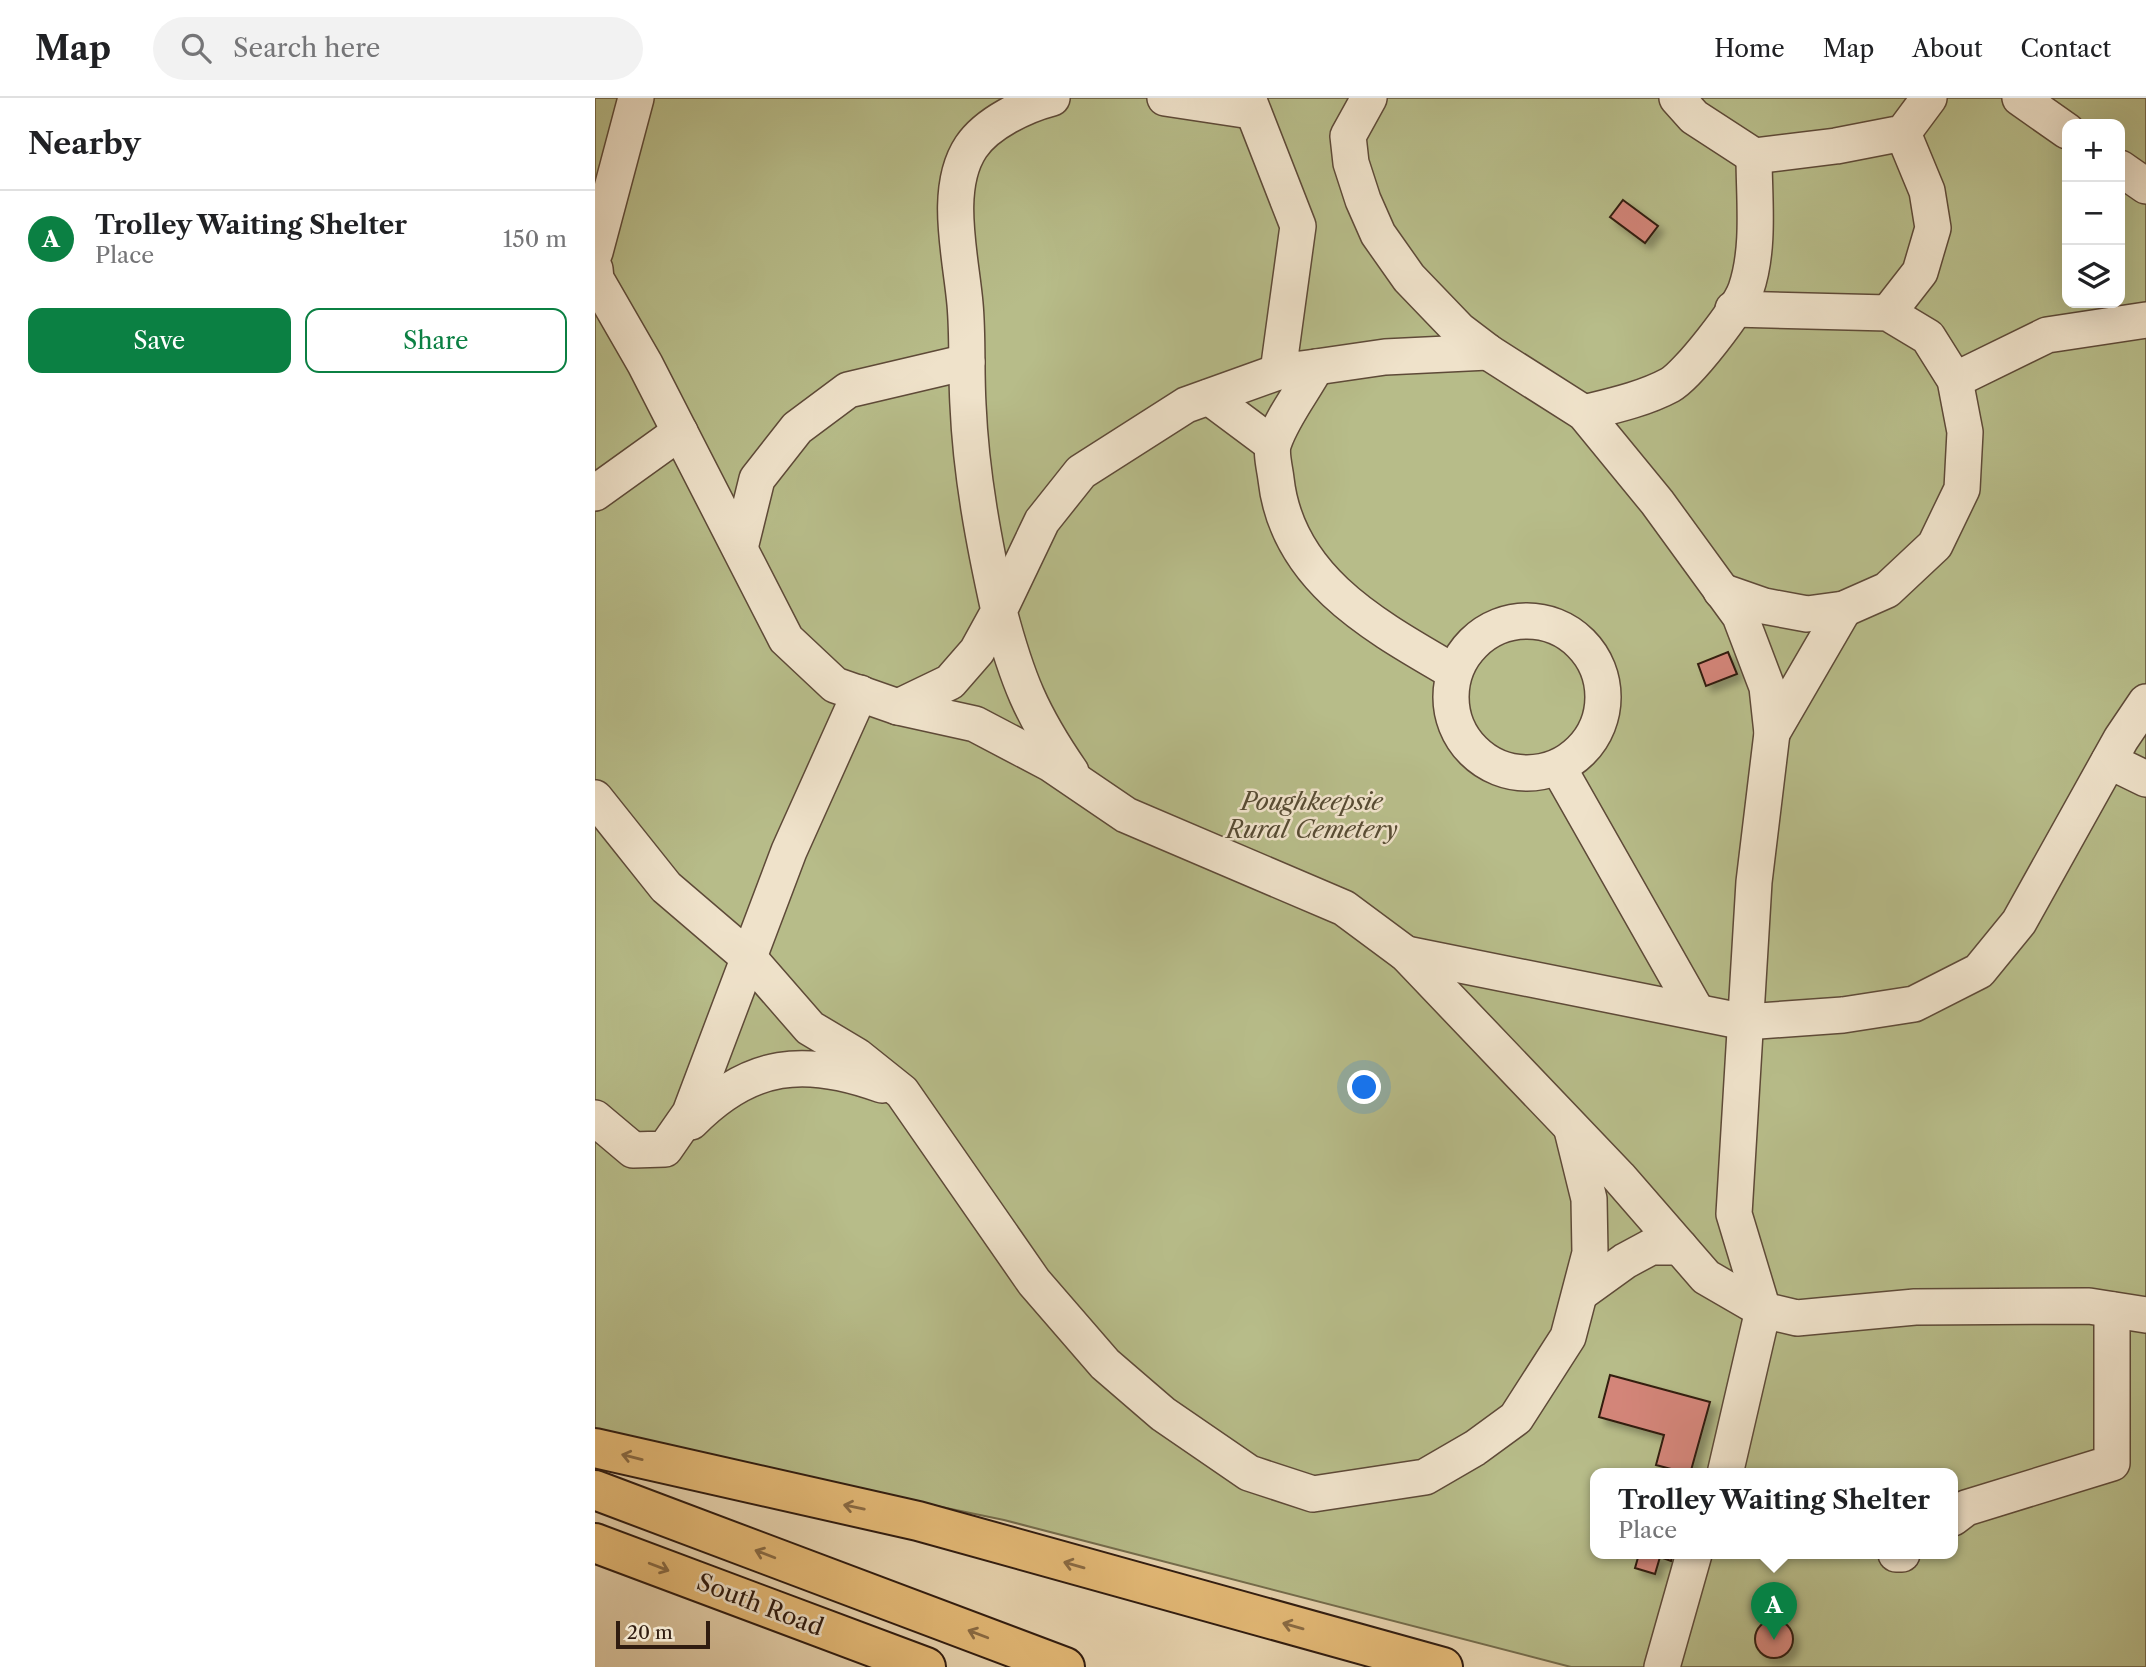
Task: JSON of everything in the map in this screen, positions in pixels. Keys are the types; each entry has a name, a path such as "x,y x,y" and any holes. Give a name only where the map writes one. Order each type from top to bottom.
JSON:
{"highway":[{"path":"595,1448 918,1521 1443,1667"},
{"path":"595,1490 1065,1667"},
{"name":"South Road","path":"595,1543 926,1667"}],"lane":[{"path":"595,252 636,98"},
{"path":"1052,98 1005,117 971,147 956,188 968,407 981,526 1014,670 1031,711 1079,783"},
{"path":"1165,98 1249,105 1298,226 1278,372"},
{"path":"1369,98 1348,136 1351,163 1378,234 1409,278 1459,330 1488,352 1584,412 1657,502 1740,616 1756,652 1767,687 1772,733 1753,882 1734,1214 1763,1310 1726,1468"},
{"path":"1677,98 1694,117 1754,156 1836,146 1903,133 1929,98"},
{"path":"2020,98 2062,127"},
{"path":"1888,313 1920,272 1933,228 1927,191 1903,133"},
{"path":"1584,412 1623,403 1672,384 1711,342 1746,290 1754,236 1754,156"},
{"path":"2125,171 2146,186"},
{"path":"595,269 596,279 680,432 786,639 835,685 898,707 975,724 1079,783 1126,815 1344,908 1406,954 1571,1127 1706,1277 1763,1310 1797,1318 1927,1307 2089,1306 2146,1315"},
{"path":"1721,591 1764,606 1807,614 1844,609 1887,590 1935,545 1962,489 1965,432 1955,380 1928,337 1888,313 1733,309"},
{"path":"1955,380 2047,335 2146,320"},
{"path":"898,707 950,682 977,651 1042,521 1081,472 1151,425 1186,405 1278,372 1385,357 1488,352"},
{"path":"740,548 757,479 797,428 848,390 967,362"},
{"path":"1316,367 1272,444 1279,504 1302,557 1338,595 1381,629 1454,672"},
{"path":"1209,397 1272,444"},
{"path":"595,493 680,432"},
{"path":"1772,733 1844,609"},
{"path":"1533,620 1557,626 1579,639 1595,659 1603,683 1603,708 1595,733 1580,753 1559,767 1534,774 1509,772 1485,762 1467,744 1454,722 1450,697 1454,672 1466,650 1485,632 1507,622 1533,620"},
{"path":"664,1149 689,1113 789,851 860,693"},
{"path":"1406,954 1745,1022 1843,1015 1913,1004 1979,971 2019,922 2109,761 2146,702"},
{"path":"2109,761 2146,779"},
{"path":"1559,767 1697,1012"},
{"path":"595,798 666,887 750,958 810,1028 857,1056 902,1092 1034,1282 1105,1364 1163,1415 1249,1473 1313,1494 1425,1477 1475,1448 1515,1418 1569,1337 1590,1253 1589,1199 1571,1127"},
{"path":"595,1118 633,1150 664,1149 712,1100 739,1082 774,1070 816,1068 857,1076 902,1092"},
{"path":"1582,1292 1625,1261 1651,1247 1680,1247"},
{"path":"1958,1514 1966,1508 2112,1463 2112,1310"},
{"path":"1662,1667 1693,1559"}],"green space":[{"name":"Poughkeepsie Rural Cemetery","path":"595,98 2146,98 2146,1667 1571,1667 1004,1520 595,1435"}],"building":[{"path":"1623,200 1658,226 1645,243 1610,217"},
{"path":"1728,652 1737,674 1706,686 1698,664"},
{"path":"1610,1375 1710,1402 1692,1468 1656,1465 1664,1435 1599,1417"},
{"path":"1638,1559 1659,1559 1655,1574 1635,1568"},
{"path":"1774,1620 1787,1626 1793,1639 1787,1652 1774,1658 1761,1652 1755,1639 1761,1626"}],"place":[{"name":"Trolley Waiting Shelter","path":"1774,1640"}]}
